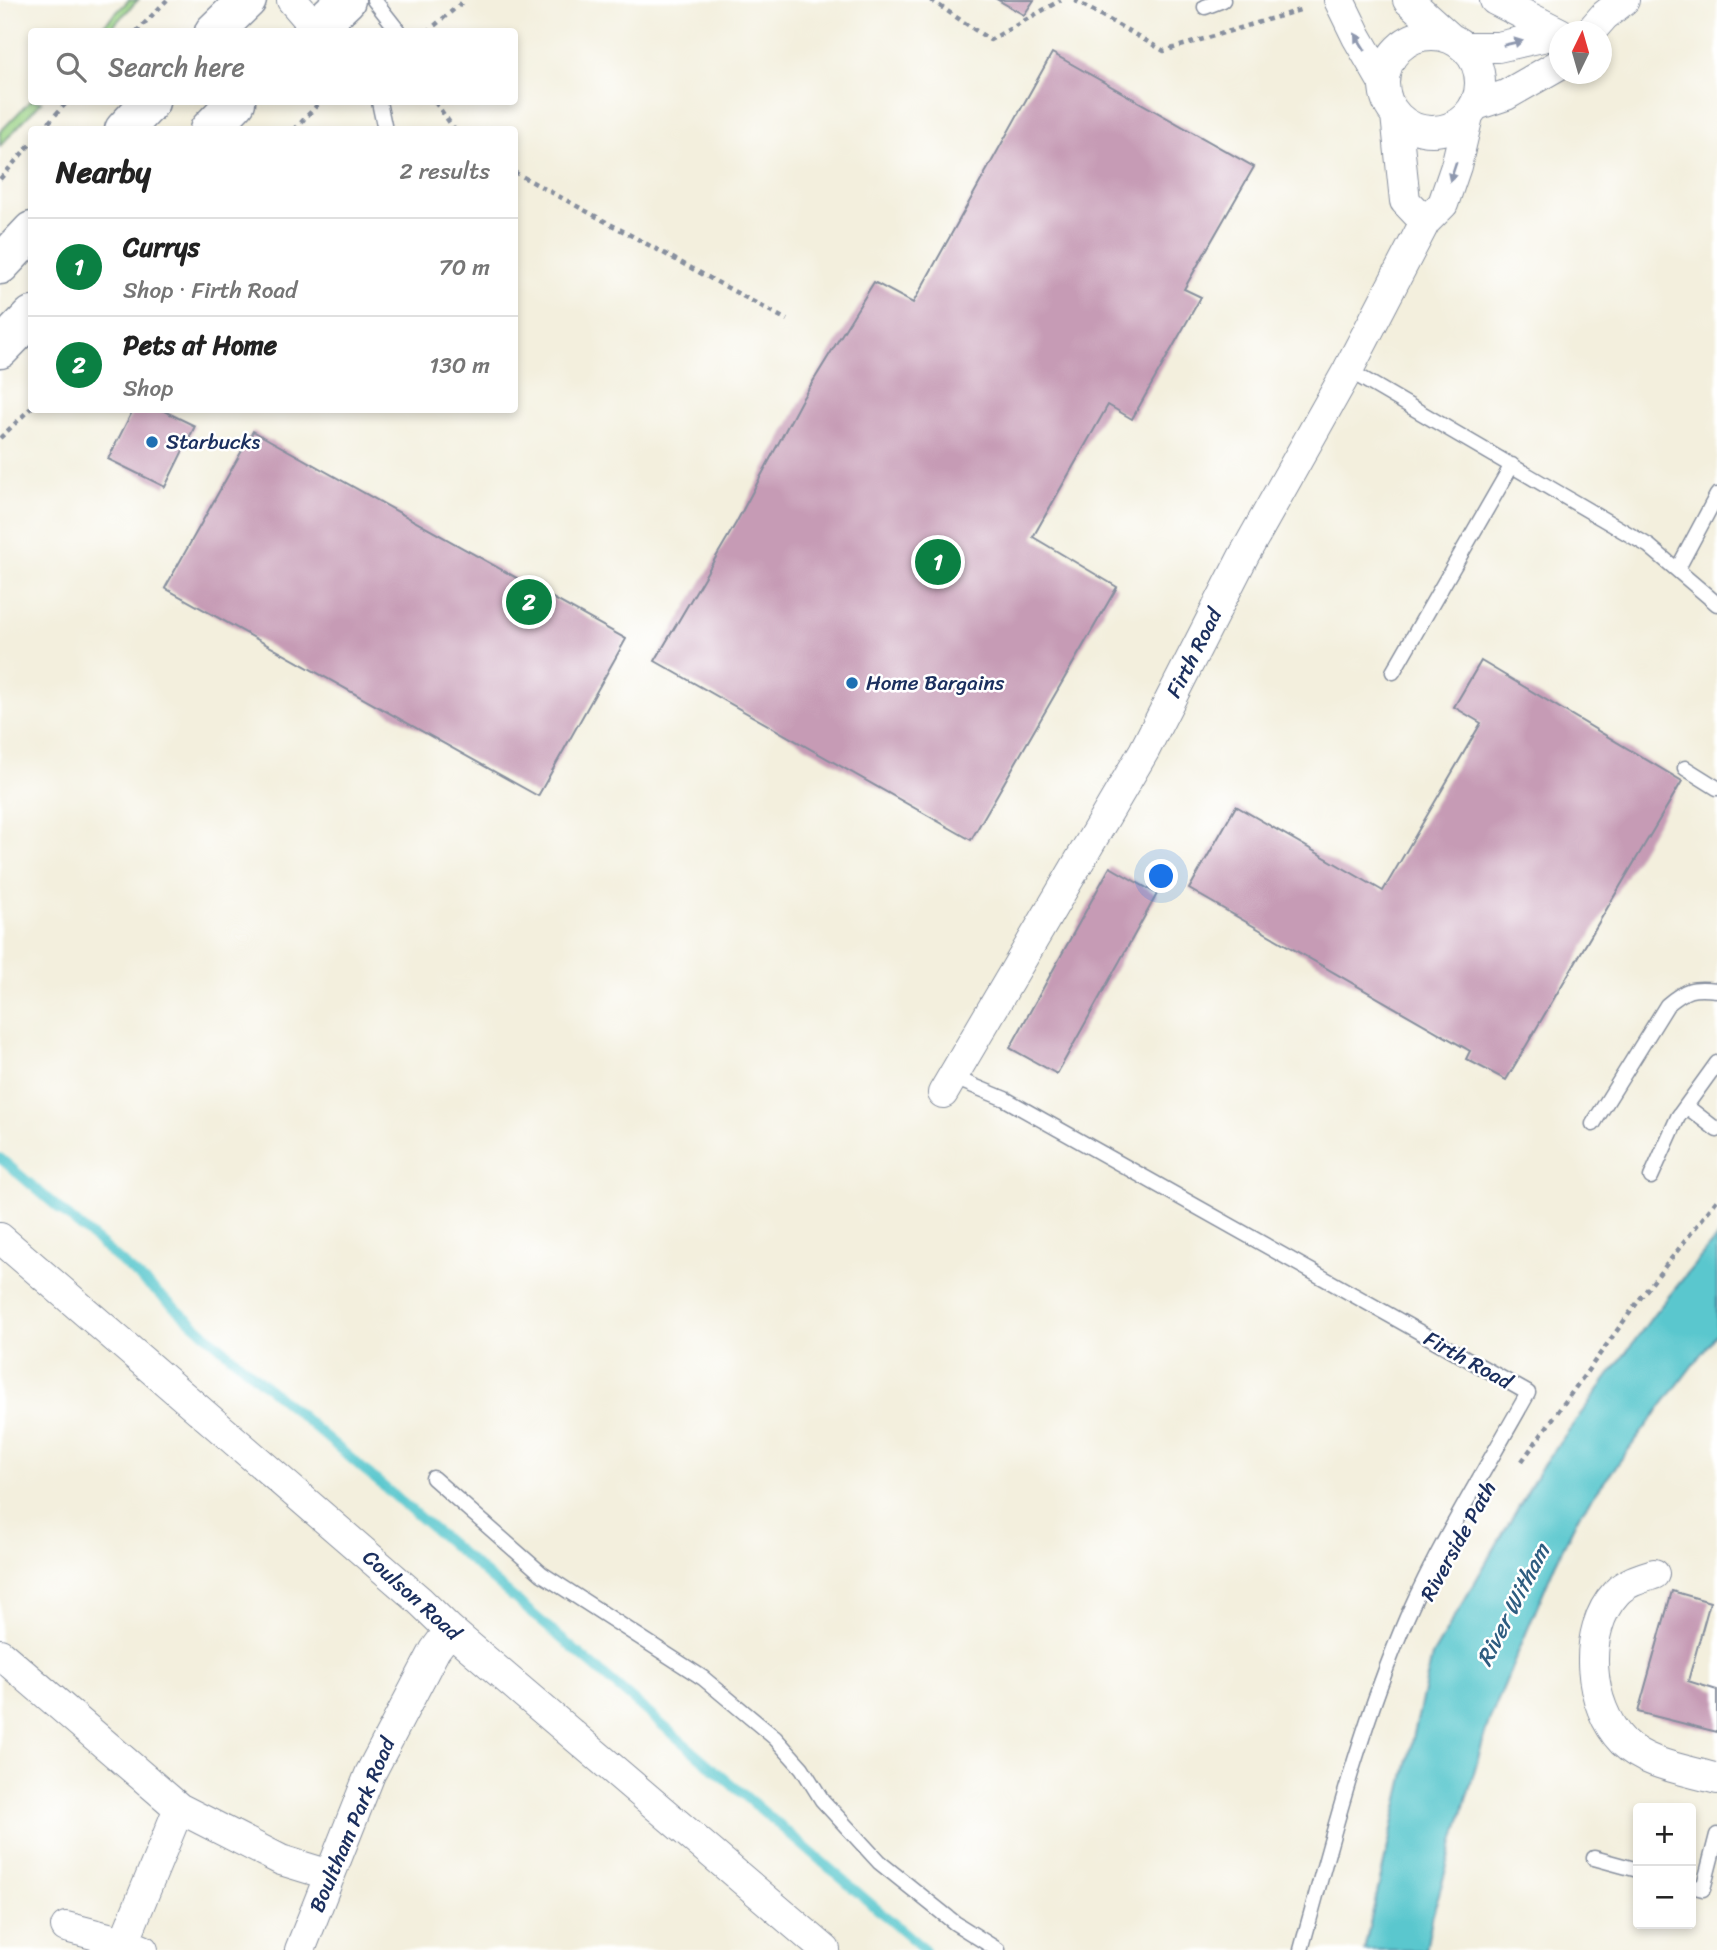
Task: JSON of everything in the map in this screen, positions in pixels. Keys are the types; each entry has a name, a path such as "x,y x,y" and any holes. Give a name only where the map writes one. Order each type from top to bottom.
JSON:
{"main road":[{"path":"218,28 247,0"},
{"path":"310,23 346,0"},
{"path":"128,126 147,105"},
{"path":"213,126 233,105"},
{"path":"0,265 28,235"},
{"path":"0,349 28,320"}],"street":[{"path":"1339,0 1383,82 1386,99 1396,115 1411,126 1432,131 1452,127 1472,110 1506,95 1549,70"},
{"path":"1408,0 1477,62 1481,78 1480,91 1472,110"},
{"path":"1495,0 1549,27"},
{"path":"1383,82 1386,67 1395,52 1407,41 1426,35 1498,47 1549,36"},
{"name":"Firth Road","path":"947,1085 1144,751 1244,555 1348,370 1425,222 1443,204 1472,110"},
{"path":"1396,115 1405,201 1425,222"},
{"name":"Coulson Road","path":"0,1238 419,1600 450,1630 825,1950"},
{"path":"1654,1574 1632,1581 1618,1591 1606,1606 1594,1650 1592,1672 1597,1696 1606,1718 1623,1742 1650,1759 1717,1779"},
{"name":"Boultham Park Road","path":"300,1950 370,1774 435,1650 450,1630"},
{"path":"0,1654 179,1808 281,1860 330,1875"},
{"path":"66,1927 134,1946 179,1808"}],"lane":[{"path":"374,0 396,28"},
{"path":"1205,7 1223,0"},
{"path":"380,105 384,126"},
{"path":"1348,370 1648,546 1717,604"},
{"path":"1393,672 1512,466"},
{"path":"1677,570 1717,495"},
{"path":"1685,768 1717,788"},
{"path":"1593,1124 1667,1005 1682,993 1696,987 1717,990"},
{"path":"1651,1177 1678,1117 1717,1063"},
{"name":"Firth Road","path":"947,1085 1005,1099 1528,1393 1447,1537 1407,1617 1355,1756 1301,1950"},
{"path":"1686,1106 1717,1130"},
{"path":"433,1478 542,1574 703,1678 775,1738 802,1768 822,1800 879,1862 955,1923 998,1950"},
{"path":"1696,1887 1703,1889 1717,1835"},
{"path":"1594,1858 1633,1869"}],"path":[{"path":"140,28 167,0"},
{"path":"432,28 465,0"},
{"path":"930,0 990,40 1061,0"},
{"path":"1074,0 1164,51 1303,9"},
{"path":"46,126 64,105"},
{"path":"298,126 317,105"},
{"path":"437,105 452,126"},
{"path":"0,179 28,147"},
{"path":"518,174 787,320"},
{"path":"0,438 28,411"},
{"name":"Riverside Path","path":"1516,1471 1646,1292 1717,1200"}],"green space":[{"path":"129,0 138,0 111,28 101,28"},
{"path":"28,103 38,105 0,146 0,132"}],"water":[{"name":"River Witham","path":"1717,1237 1717,1333 1579,1515 1555,1564 1488,1724 1432,1918 1426,1950 1364,1950 1432,1656 1541,1468 1655,1313"}],"building":[{"path":"998,0 1034,0 1024,15"},
{"path":"1052,53 1254,167 1184,289 1201,297 1132,419 1108,405 1033,537 1117,587 971,840 655,661 736,523 801,401 874,282 913,303"},
{"name":"Starbucks","path":"131,413 168,413 195,426 165,487 108,459"},
{"path":"253,431 626,639 538,796 165,588"},
{"path":"1481,661 1682,781 1506,1080 1466,1059 1470,1051 1189,889 1236,806 1383,891 1481,723 1454,707"},
{"path":"1110,867 1157,894 1057,1074 1010,1048"},
{"path":"1672,1591 1710,1602 1688,1681 1717,1690 1717,1732 1638,1712"}],"waterway":[{"path":"0,1158 925,1950"}],"place":[{"name":"Starbucks","path":"152,442"},
{"name":"Currys","path":"938,562"},
{"name":"Pets at Home","path":"529,602"},
{"name":"Home Bargains","path":"852,683"}]}
